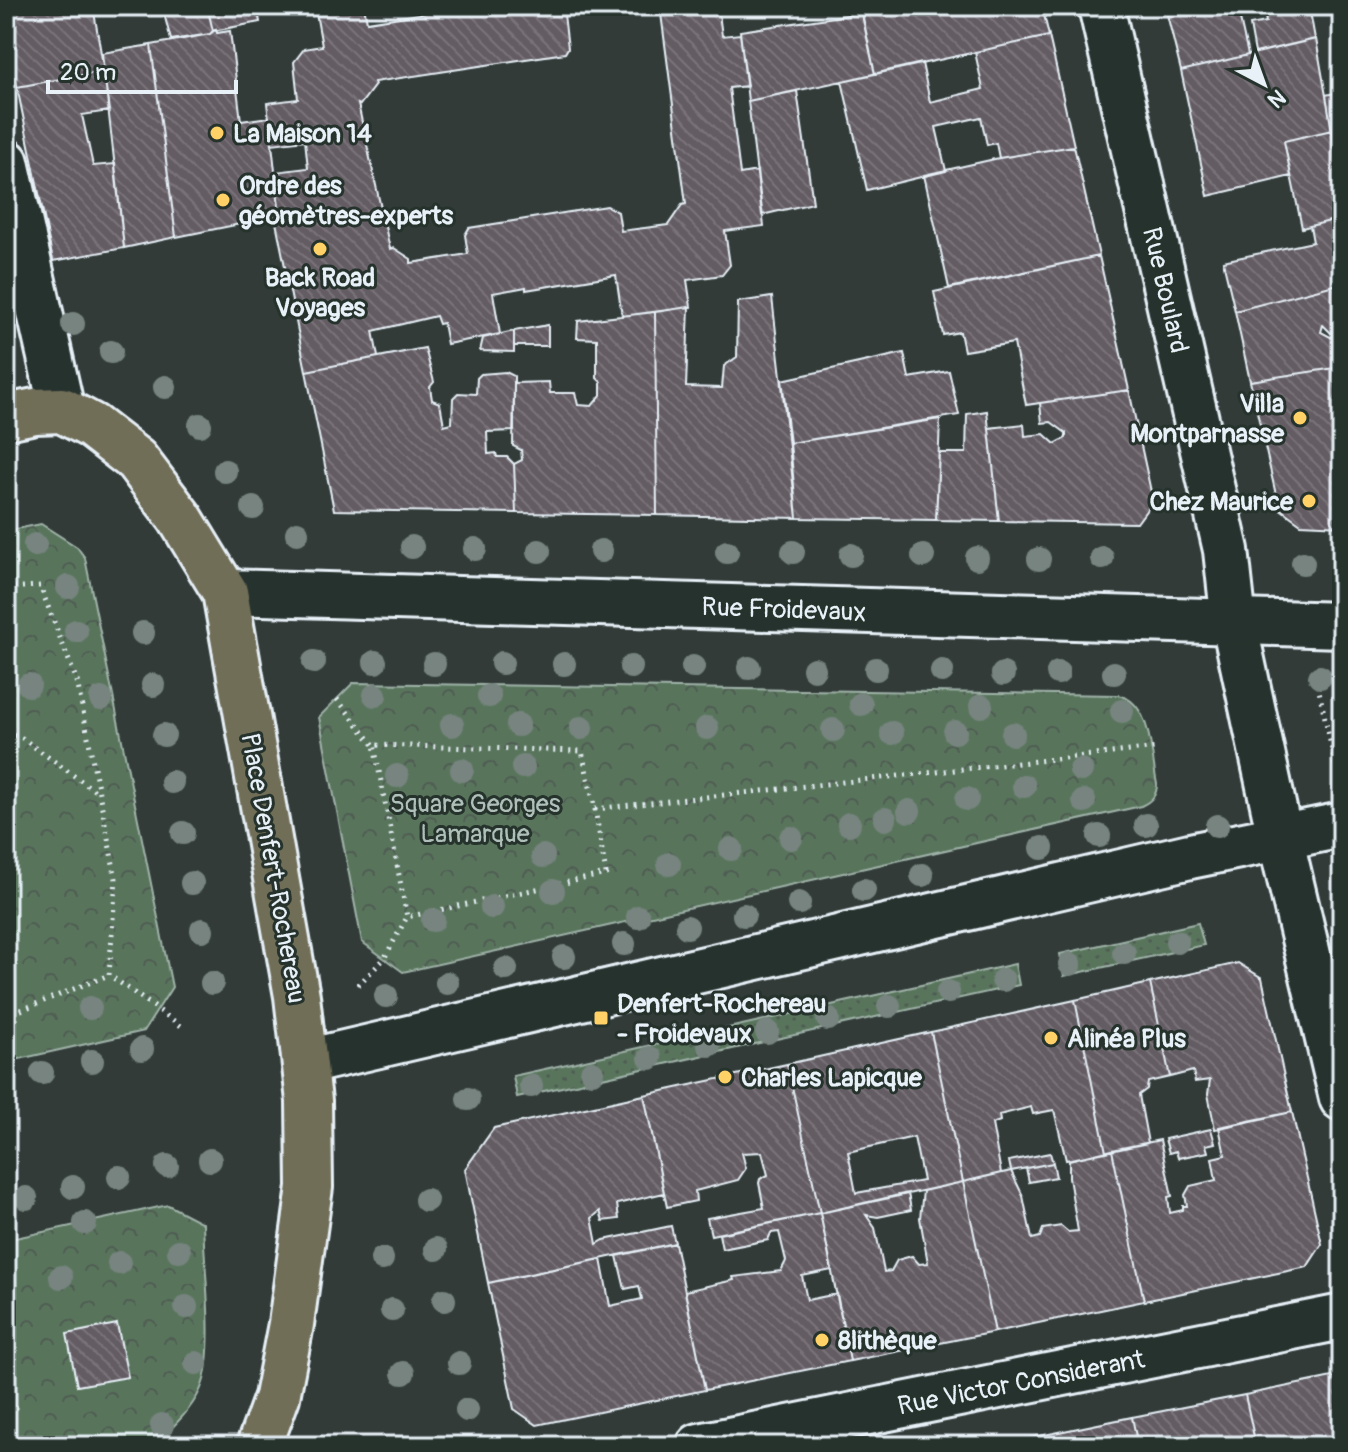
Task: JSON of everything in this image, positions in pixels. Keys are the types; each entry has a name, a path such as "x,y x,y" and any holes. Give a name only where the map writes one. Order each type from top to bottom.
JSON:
{"main road":[{"name":"Rue Boulard","path":"1101,6 1226,550 1234,623 1280,837 1342,1098"},
{"path":"6,162 62,410 6,417"},
{"name":"Place Denfert-Rochereau","path":"62,410 92,426 136,460 180,518 225,592 306,1062 310,1187 291,1324 277,1397 259,1446"},
{"name":"Rue Froidevaux","path":"225,592 1342,625"},
{"path":"306,1062 1280,837 1340,804"},
{"name":"Rue Victor Considerant","path":"699,1446 1342,1317"}],"path":[{"path":"6,588 40,586 77,681 116,879 109,975"},
{"path":"1314,671 1340,804"},
{"path":"337,699 374,745 407,917 384,959 358,985"},
{"path":"6,733 22,738 99,793"},
{"path":"374,745 582,751 595,809 606,874 407,917"},
{"path":"595,809 1157,748"},
{"path":"6,1016 109,975"},
{"path":"109,975 184,1028"}],"green space":[{"path":"41,524 77,547 85,558 172,987 144,1031 6,1062 6,531"},
{"name":"Square Georges Lamarque","path":"353,683 1118,695 1138,708 1144,719 1157,788 1153,797 1141,806 403,972 362,942 319,717"},
{"path":"1198,923 1204,945 1064,976 1060,954"},
{"path":"1015,964 1019,985 517,1097 513,1076"},
{"path":"168,1205 203,1223 208,1348 203,1383 194,1401 154,1446 6,1446 6,1240"}],"building":[{"path":"6,6 93,6 104,71 17,87 6,32"},
{"path":"162,6 207,6 213,31 171,40"},
{"path":"207,6 257,6 260,22 213,31"},
{"path":"295,6 323,6 324,12 297,16"},
{"path":"323,6 355,6 355,7 324,12"},
{"path":"364,6 367,22 458,6 563,6 568,48 565,53 374,82 375,85 358,104 390,249 394,248 411,259 411,263 468,254 465,235 469,228 607,206 618,212 621,231 668,225 686,204 660,6 718,6 722,36 740,34 747,86 729,88 740,174 757,171 764,226 725,231 730,265 722,275 687,280 691,307 622,316 616,275 526,290 526,287 493,293 500,334 447,344 443,323 439,324 436,316 373,331 378,357 306,371 275,217 280,216 275,172 308,168 305,140 272,144 267,103 298,99 294,62 304,49 322,46 316,13"},
{"path":"860,6 1042,6 1049,36 875,74"},
{"path":"1165,6 1237,6 1248,55 1181,71"},
{"path":"1263,6 1309,6 1315,39 1255,53 1250,25 1266,22"},
{"path":"862,13 875,74 748,101 740,31"},
{"name":"La Maison 14","path":"216,29 217,33 230,31 241,121 269,117 280,216 176,237 151,45 210,34"},
{"path":"1049,36 1074,146 999,158 996,143 987,145 981,117 936,127 946,171 867,190 842,81 922,63 930,102 983,89 975,52"},
{"path":"1316,39 1332,130 1284,141 1291,176 1208,196 1181,71"},
{"path":"151,45 176,237 124,248 102,53"},
{"path":"104,71 109,111 82,115 93,166 115,164 124,248 53,261 17,87"},
{"path":"797,91 813,203 762,215 748,101"},
{"path":"1342,91 1342,168 1338,169 1326,95"},
{"path":"1332,130 1342,193 1342,218 1302,228 1284,141"},
{"path":"1074,146 1099,256 949,288 924,175 999,158"},
{"path":"1342,218 1342,283 1235,311 1223,261 1313,242 1310,226"},
{"path":"1099,256 1129,390 1026,405 1014,343 964,351 960,332 943,335 934,292"},
{"path":"1342,283 1342,330 1333,335 1323,325 1321,332 1342,343 1342,367 1250,381 1235,311"},
{"path":"772,297 797,518 657,515 655,312 689,307 686,387 722,388 724,366 737,357 738,302"},
{"path":"655,312 657,515 516,513 514,464 522,460 521,450 513,446 514,383 549,382 550,393 575,393 578,405 592,406 601,395 601,382 597,378 597,339 577,338 578,321"},
{"path":"548,325 548,346 514,346 514,331"},
{"path":"514,331 514,352 480,351 483,338"},
{"path":"425,348 434,382 430,387 432,400 440,403 444,425 452,423 453,398 458,393 476,394 477,378 481,374 506,372 514,376 514,431 487,432 488,454 507,457 514,464 516,513 334,510 306,371"},
{"path":"904,353 909,378 949,371 959,415 790,443 782,380"},
{"name":"Villa Montparnasse","path":"1342,367 1342,526 1301,524 1279,508 1250,381"},
{"path":"1129,390 1153,501 1137,523 999,521 989,428 1024,424 1025,436 1044,434 1055,444 1066,438 1066,433 1051,422 1042,423 1040,403"},
{"path":"987,411 999,521 936,520 939,453 966,453 967,414"},
{"path":"940,419 936,520 797,518 790,443"},
{"path":"1238,963 1262,978 1292,1112 1215,1129 1208,1094 1210,1080 1195,1082 1193,1071 1170,1077 1150,983"},
{"path":"1150,983 1170,1077 1148,1082 1147,1089 1139,1095 1148,1143 1106,1152 1075,1000"},
{"path":"1075,1000 1106,1152 1066,1160 1054,1110 1033,1114 1031,1107 999,1115 1000,1121 992,1124 1001,1173 963,1182 931,1032"},
{"path":"931,1032 963,1182 820,1213 787,1064","holes":["914,1137 923,1181 856,1193 848,1152"]},
{"path":"787,1064 820,1213 711,1235 707,1218 764,1208 759,1183 768,1175 762,1152 742,1153 746,1168 738,1180 695,1191 696,1201 667,1207 644,1095"},
{"path":"644,1095 664,1193 617,1204 619,1219 603,1221 600,1211 592,1218 597,1244 671,1226 675,1243 488,1283 465,1169 494,1128"},
{"path":"1292,1112 1322,1244 1307,1267 1144,1301 1112,1150 1160,1140 1172,1196 1168,1197 1170,1213 1187,1206 1185,1195 1190,1186 1216,1180 1212,1158 1225,1155 1219,1127"},
{"path":"1211,1129 1215,1143 1206,1145 1208,1152 1178,1158 1176,1151 1169,1153 1165,1139"},
{"path":"1112,1150 1144,1301 995,1332 963,1182 1011,1171 1023,1196 1032,1239 1040,1237 1043,1229 1061,1226 1068,1232 1078,1231 1069,1160"},
{"path":"1050,1153 1053,1163 1011,1171 1009,1161"},
{"path":"1053,1163 1056,1177 1029,1182 1026,1168"},
{"path":"963,1182 995,1332 850,1361 820,1213 908,1193 911,1210 878,1217 866,1215 875,1228 884,1272 891,1271 897,1260 912,1256 919,1264 928,1263 920,1218 923,1191"},
{"path":"820,1213 832,1270 802,1276 807,1300 837,1294 850,1361 705,1390 685,1291 734,1280 733,1277 781,1271 786,1261 779,1232 771,1233 768,1240 722,1249 719,1234"},
{"path":"675,1243 705,1390 537,1425 514,1409 488,1283 601,1259 610,1306 642,1299 639,1286 625,1289 617,1256"},
{"path":"117,1324 128,1377 77,1386 67,1334"},
{"path":"1332,1377 1342,1383 1342,1446 1256,1446 1245,1395"},
{"path":"1245,1395 1256,1446 1138,1446 1132,1417"},
{"path":"1132,1417 1138,1446 990,1446 1059,1432"}],"place":[{"name":"La Maison 14","path":"217,133"},
{"name":"Ordre des géomètres-experts","path":"223,200"},
{"name":"Back Road Voyages","path":"320,249"},
{"name":"Villa Montparnasse","path":"1300,418"},
{"name":"Chez Maurice","path":"1309,501"},
{"name":"Denfert-Rochereau - Froidevaux","path":"601,1018"},
{"name":"Alinéa Plus","path":"1051,1038"},
{"name":"Charles Lapicque","path":"725,1077"},
{"name":"8lithèque","path":"822,1340"}]}
